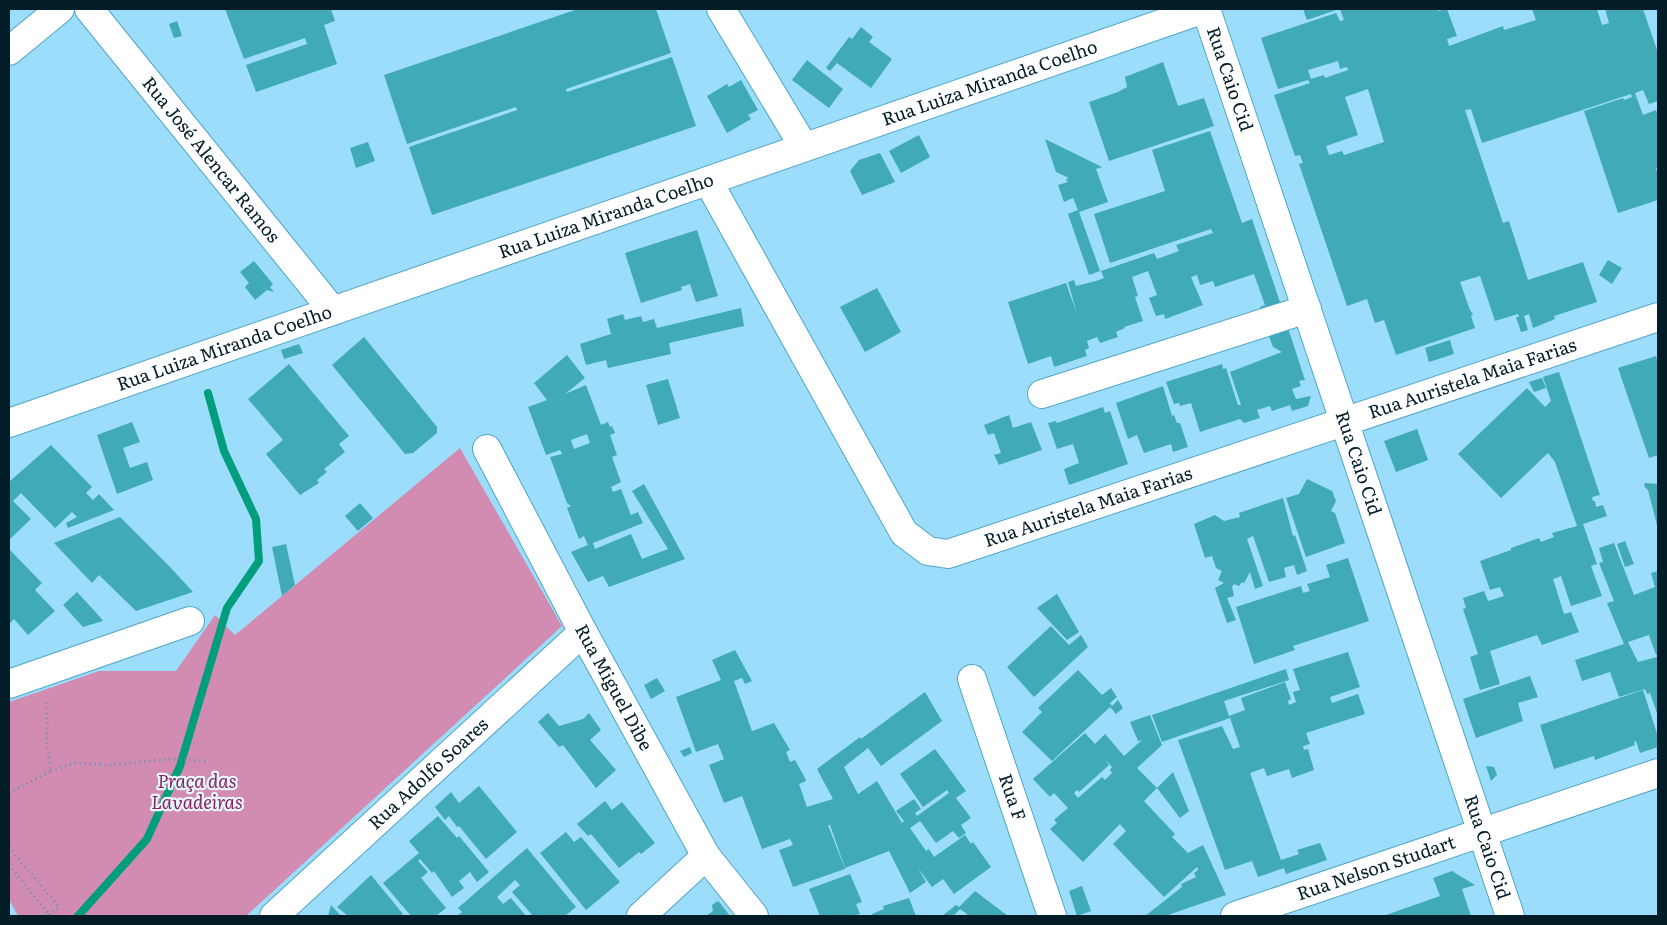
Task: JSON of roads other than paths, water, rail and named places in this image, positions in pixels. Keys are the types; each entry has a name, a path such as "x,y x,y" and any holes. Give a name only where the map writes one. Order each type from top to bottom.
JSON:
{"street":[{"path":"9,51 60,9"},
{"name":"Rua José Alencar Ramos","path":"89,9 332,311"},
{"path":"721,9 804,147"},
{"name":"Rua Luiza Miranda Coelho","path":"11,420 1205,9"},
{"name":"Rua Caio Cid","path":"1205,9 1345,422 1480,832 1510,916"},
{"name":"Rua Auristela Maia Farias","path":"708,181 904,533 928,551 948,554 1658,317"},
{"path":"1042,394 1307,309"},
{"name":"Rua Miguel Dibe","path":"488,449 583,632 706,856 754,916"},
{"path":"9,684 190,621"},
{"name":"Rua Adolfo Soares","path":"274,916 583,632"},
{"name":"Rua F","path":"972,679 1052,916"},
{"name":"Rua Nelson Studart","path":"1235,916 1658,773"},
{"path":"641,916 706,856"}],"waterway":[{"path":"78,916 147,839 180,766 227,608 259,561 256,519 224,451 208,393"}],"park label":[{"name":"Praça das Lavadeiras","path":"197,792"}]}
